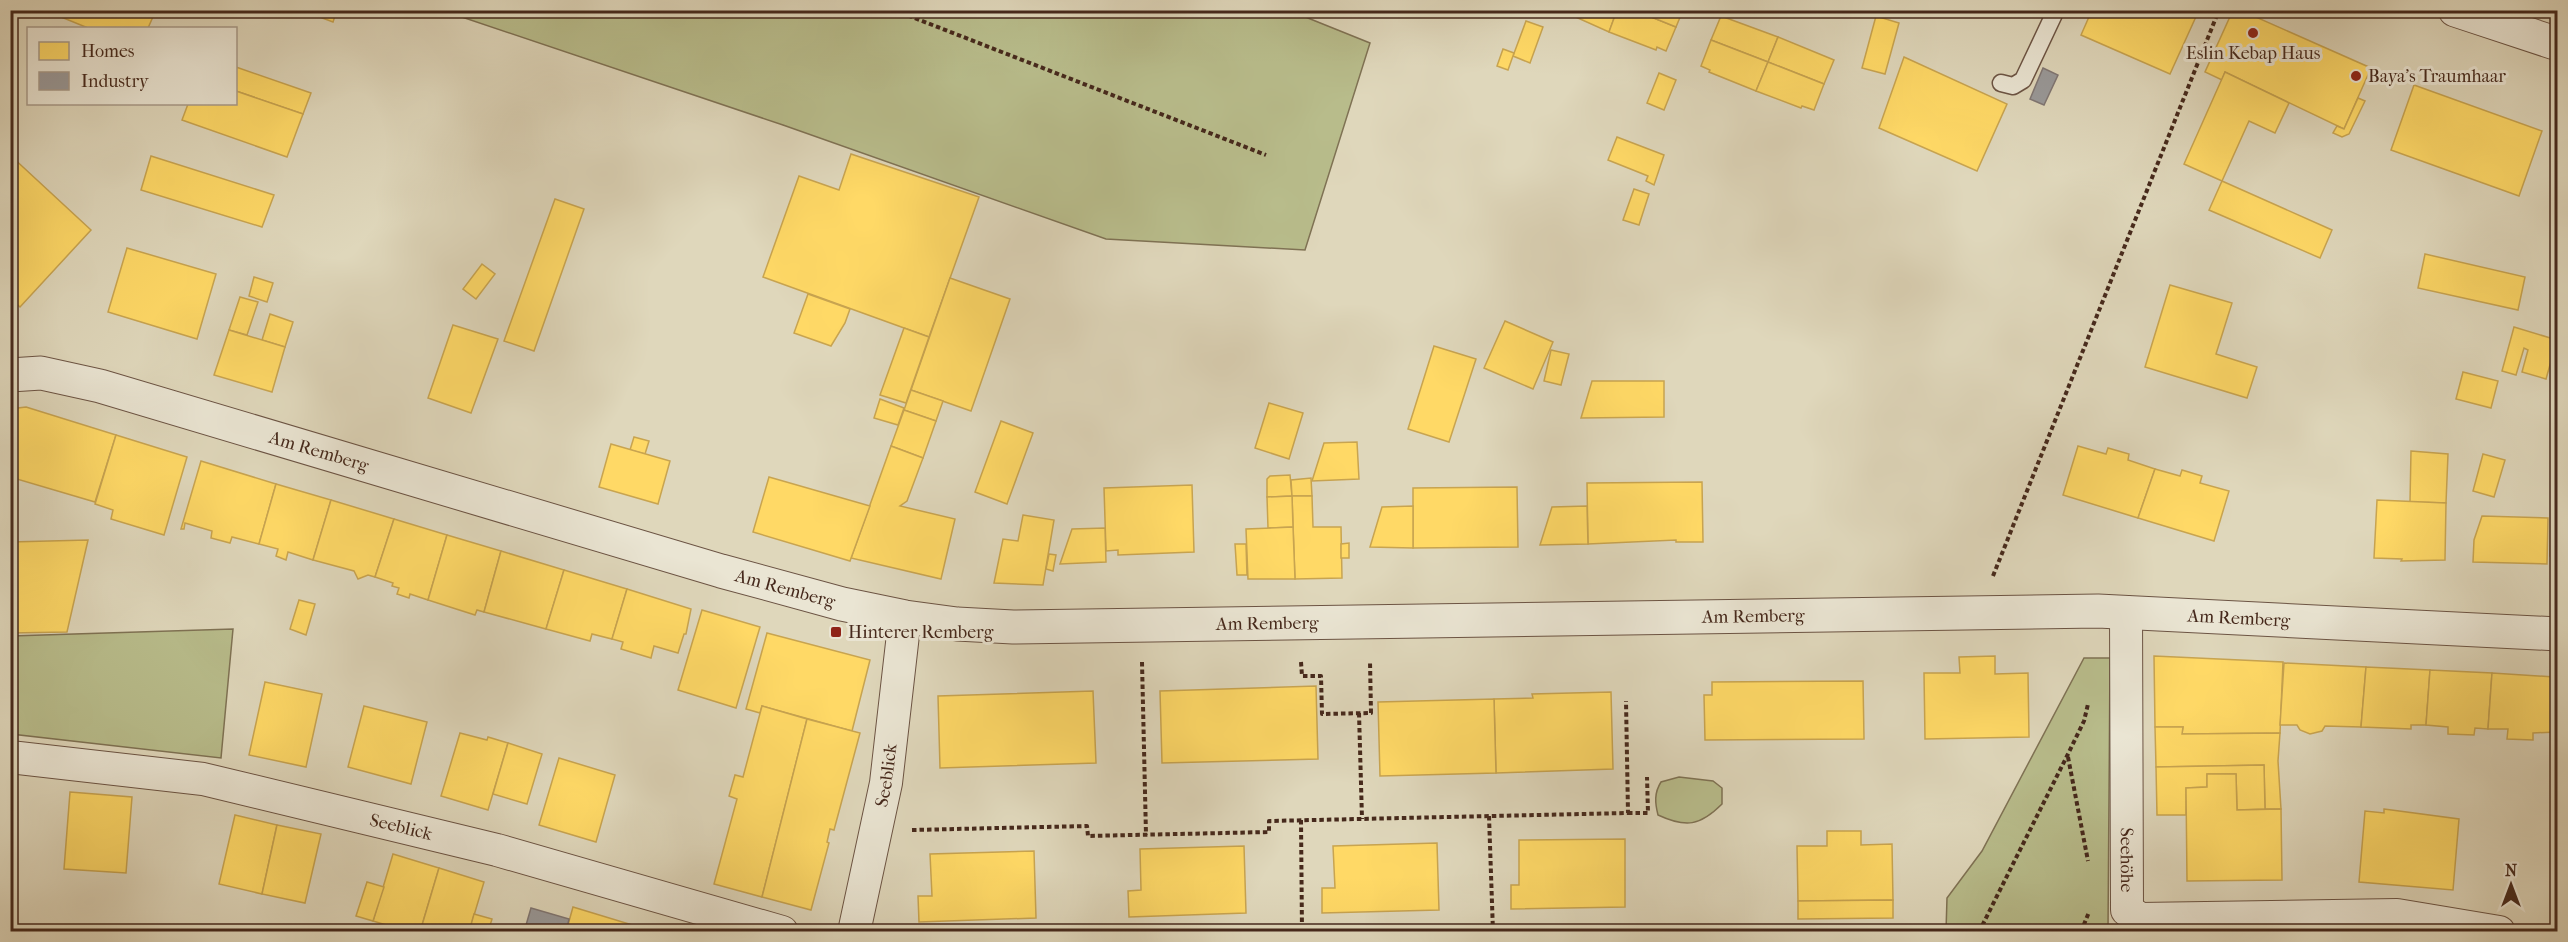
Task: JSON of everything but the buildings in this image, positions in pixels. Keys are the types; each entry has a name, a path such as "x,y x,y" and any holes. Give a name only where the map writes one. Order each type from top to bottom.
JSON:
{"street":[{"path":"2455,10 2558,44"},
{"name":"Am Remberg","path":"10,375 41,374 100,386 721,571 842,604 905,617 957,624 1013,627 1966,612 2126,612 2558,634"},
{"name":"Seehöhe","path":"2126,612 2127,910 2140,919 2397,915 2499,932"},
{"name":"Seeblick","path":"854,932 886,783 905,617"},
{"name":"Seeblick","path":"10,757 203,778 497,850 783,932"}],"lane":[{"path":"2001,83 2013,86 2023,80 2056,10"}],"path":[{"path":"894,10 1266,155"},
{"path":"1989,585 2219,10"},
{"path":"1141,625 1146,835"},
{"path":"1301,662 1302,676 1321,676 1322,714 1371,713 1370,661"},
{"path":"1979,932 2084,721 2090,698"},
{"path":"1626,701 1628,813"},
{"path":"1359,713 1362,819"},
{"path":"2067,756 2088,862"},
{"path":"876,831 1087,826 1088,836 1146,835 1269,832 1269,821 1647,813 1647,777"},
{"path":"1647,800 1655,800"},
{"path":"1490,816 1493,932"},
{"path":"1301,820 1302,932"}],"green space":[{"path":"1288,10 1370,43 1305,250 1106,239 783,125 444,11"},
{"path":"233,629 221,758 11,734 11,636"},
{"path":"2084,658 2110,658 2108,931 1946,931 1947,898 1982,851"},
{"path":"1679,777 1713,781 1722,788 1722,804 1707,817 1692,823 1677,822 1658,815 1656,798 1661,782"}],"place":[{"name":"Eslin Kebap Haus","path":"2253,33"},
{"name":"Baya's Traumhaar","path":"2356,76"},
{"name":"Hinterer Remberg","path":"836,632"}]}
